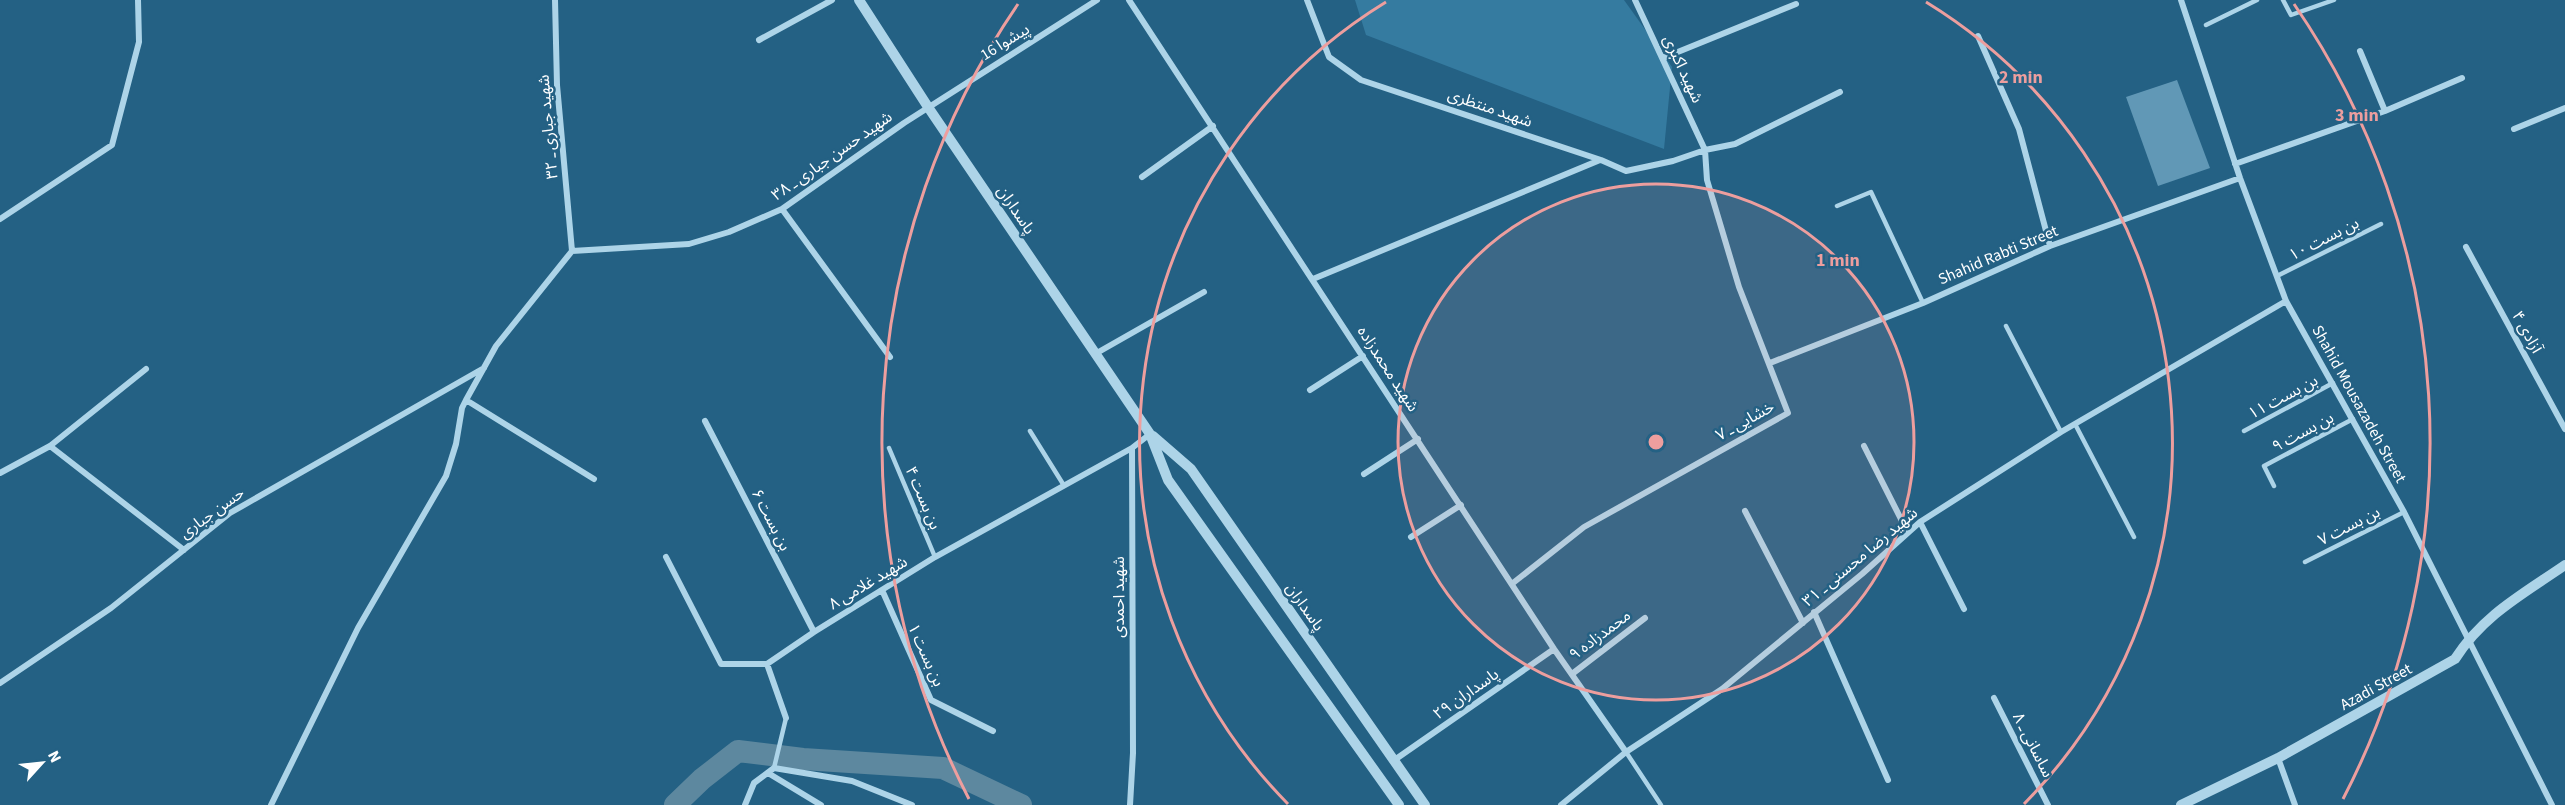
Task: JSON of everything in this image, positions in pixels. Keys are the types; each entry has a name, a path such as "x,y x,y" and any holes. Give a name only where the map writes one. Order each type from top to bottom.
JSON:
{"street":[{"path":"0,219 112,146 139,42 138,0"},
{"name":"شهید جباری ـ ۳۲","path":"555,0 557,85 572,251"},
{"path":"759,40 832,0"},
{"name":"پاسداران","path":"859,0 928,107 1150,434 1168,480 1399,805"},
{"name":"پیشوا 16","path":"928,107 1097,0"},
{"name":"شهید محمدزاده","path":"1129,0 1513,583 1554,649 1626,752"},
{"name":"شهید منتظری","path":"1307,0 1329,57 1361,80 1600,160 1626,171 1735,144 1840,92"},
{"name":"شهید اکبری","path":"1635,0 1705,150"},
{"name":"Shahid Mousazadeh Street","path":"2181,0 2235,164 2286,301 2404,512 2552,805"},
{"path":"1663,58 1796,4"},
{"path":"1978,36 2017,123 2050,246"},
{"path":"2360,51 2385,111"},
{"path":"2235,164 2385,111 2462,78"},
{"name":"شهید حسن جباری ـ ۳۸","path":"572,251 689,244 729,232 782,209 928,107"},
{"path":"2514,129 2565,108"},
{"path":"1142,177 1213,126"},
{"name":"خشایی ـ ۷","path":"1513,583 1584,527 1788,413 1739,287 1707,180 1705,150"},
{"path":"1313,279 1600,160"},
{"name":"Shahid Rabti Street","path":"1770,363 1923,303 2050,246 2240,178"},
{"path":"782,209 890,357"},
{"name":"آزادی ۴","path":"2466,247 2565,429"},
{"path":"271,805 358,628 446,476 456,444 462,408 466,400 496,346 572,251"},
{"path":"1095,354 1204,292"},
{"name":"شهید رضا محسنی ـ ۳۱","path":"1561,805 1626,752 1722,689 1862,574 1907,531 2061,432 2286,301"},
{"path":"1310,390 1363,356"},
{"name":"حسن جباری","path":"0,683 111,608 230,513 484,368"},
{"path":"0,473 51,446 146,369"},
{"path":"466,400 594,479"},
{"name":"بن بست ۶","path":"705,421 813,632"},
{"path":"1131,448 1150,434"},
{"name":"پاسداران","path":"1150,434 1191,469 1425,805"},
{"path":"1364,474 1418,439"},
{"path":"51,446 184,550"},
{"path":"1864,446 1907,531"},
{"name":"۸ شهید غلامی","path":"767,664 813,632 935,558 1063,484 1131,448"},
{"name":"شهید احمدی","path":"1130,805 1132,768 1131,448"},
{"path":"1411,537 1461,505"},
{"path":"1745,511 1803,623"},
{"path":"1920,522 1964,609"},
{"path":"666,557 721,664 767,664 786,718"},
{"name":"Azadi Street","path":"2181,805 2278,759 2455,659 2468,639 2485,621 2565,565"},
{"name":"بن بست ۱","path":"882,590 931,700 993,731"},
{"path":"1814,612 1888,780"},
{"name":"محمدزاده ۹","path":"1572,674 1645,618"},
{"name":"پاسداران ۲۹","path":"1393,761 1554,649"},
{"name":"ساسانی ـ ۸","path":"1995,698 2048,805"},
{"path":"2278,759 2295,805"},
{"path":"745,805 754,783 774,768 852,781 912,805"},
{"path":"768,773 821,805"}],"lane":[{"path":"2206,26 2257,0"},
{"path":"2283,0 2290,15 2334,0"},
{"path":"1837,206 1871,192 1923,303"},
{"name":"بن بست ۱۰","path":"2277,276 2381,224"},
{"path":"2006,326 2061,432"},
{"name":"بن بست ۱۱","path":"2244,431 2333,383"},
{"name":"بن بست ۹","path":"2274,486 2264,466 2353,419"},
{"path":"2075,424 2134,537"},
{"path":"1029,431 1063,484"},
{"name":"بن بست ۴","path":"889,448 935,558"},
{"name":"بن بست ۷","path":"2305,562 2404,512"},
{"path":"774,768 786,718"},
{"path":"1626,752 1661,805"}],"shaded area":[{"path":"1355,0 1624,0 1672,67 1664,149 1366,35"}],"building":[{"path":"2177,80 2210,168 2158,186 2126,97"}],"waterway":[{"path":"675,805 702,779 738,751 803,759 943,768 1021,805"}]}
